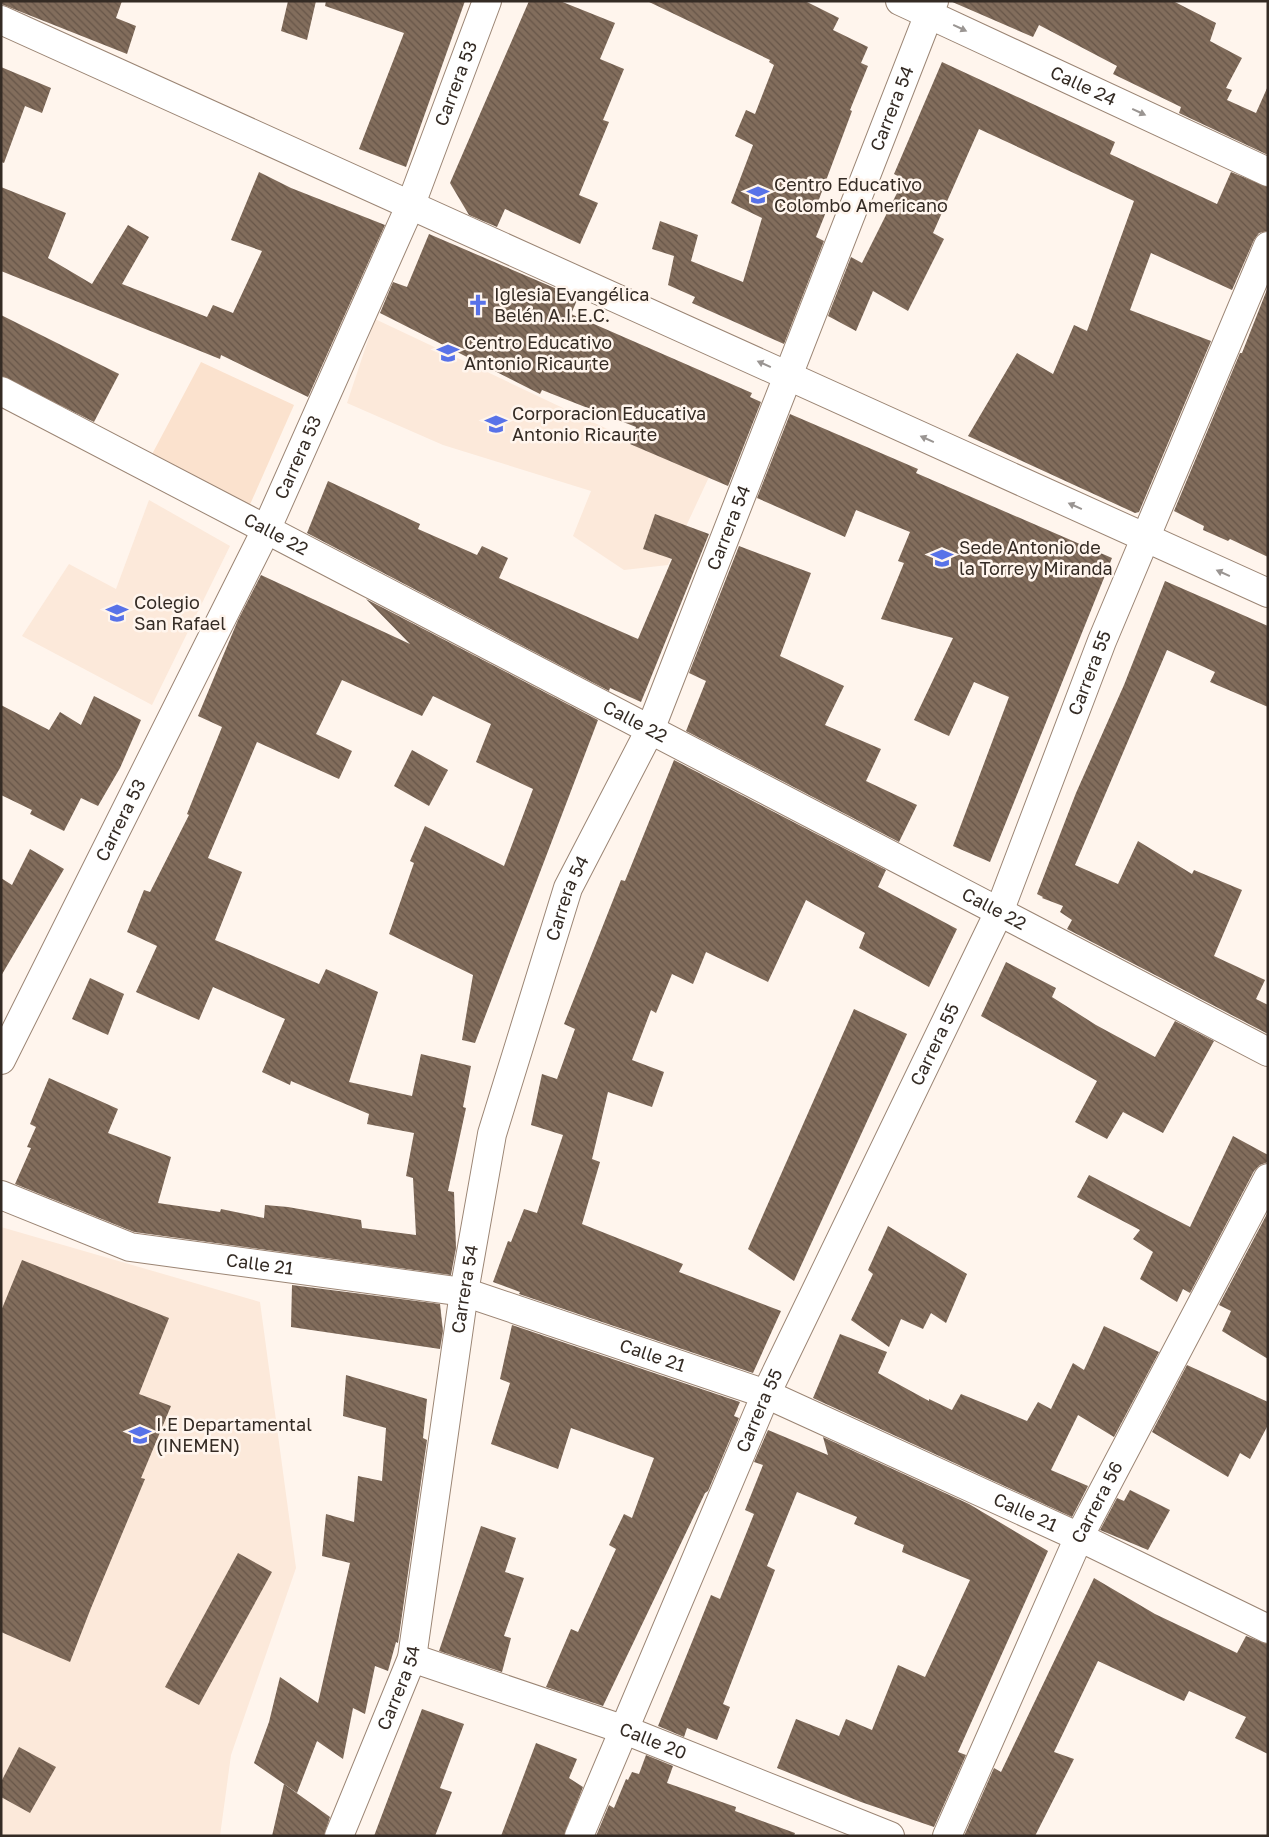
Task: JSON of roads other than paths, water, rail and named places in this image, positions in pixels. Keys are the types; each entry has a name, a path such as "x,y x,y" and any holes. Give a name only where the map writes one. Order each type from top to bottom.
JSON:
{"street":[{"name":"Carrera 53","path":"1,1060 266,530 411,204 487,1"},
{"name":"Calle 24","path":"900,1 932,8 1268,172"},
{"name":"Carrera 54","path":"339,1836 412,1658 464,1292 492,1134 568,888 650,730 932,8"},
{"path":"1,20 1268,593"},
{"name":"Carrera 55","path":"579,1836 766,1394 999,912 1102,641 1268,246"},
{"name":"Calle 22","path":"1,391 1268,1052"},
{"name":"Carrera 56","path":"947,1836 1079,1537 1268,1178"},
{"name":"Calle 21","path":"1,1195 130,1247 464,1292 766,1394 1079,1537 1268,1630"},
{"name":"Calle 20","path":"412,1658 625,1730 890,1836"}],"place":[{"name":"Centro Educativo Colombo Americano","path":"758,195"},
{"name":"Iglesia Evangélica Belén A.I.E.C.","path":"478,305"},
{"name":"Centro Educativo Antonio Ricaurte","path":"448,353"},
{"name":"Corporacion Educativa Antonio Ricaurte","path":"496,424"},
{"name":"Sede Antonio de la Torre y Miranda","path":"942,558"},
{"name":"Colegio San Rafael","path":"117,613"},
{"name":"I.E Departamental (INEMEN)","path":"140,1435"}]}
